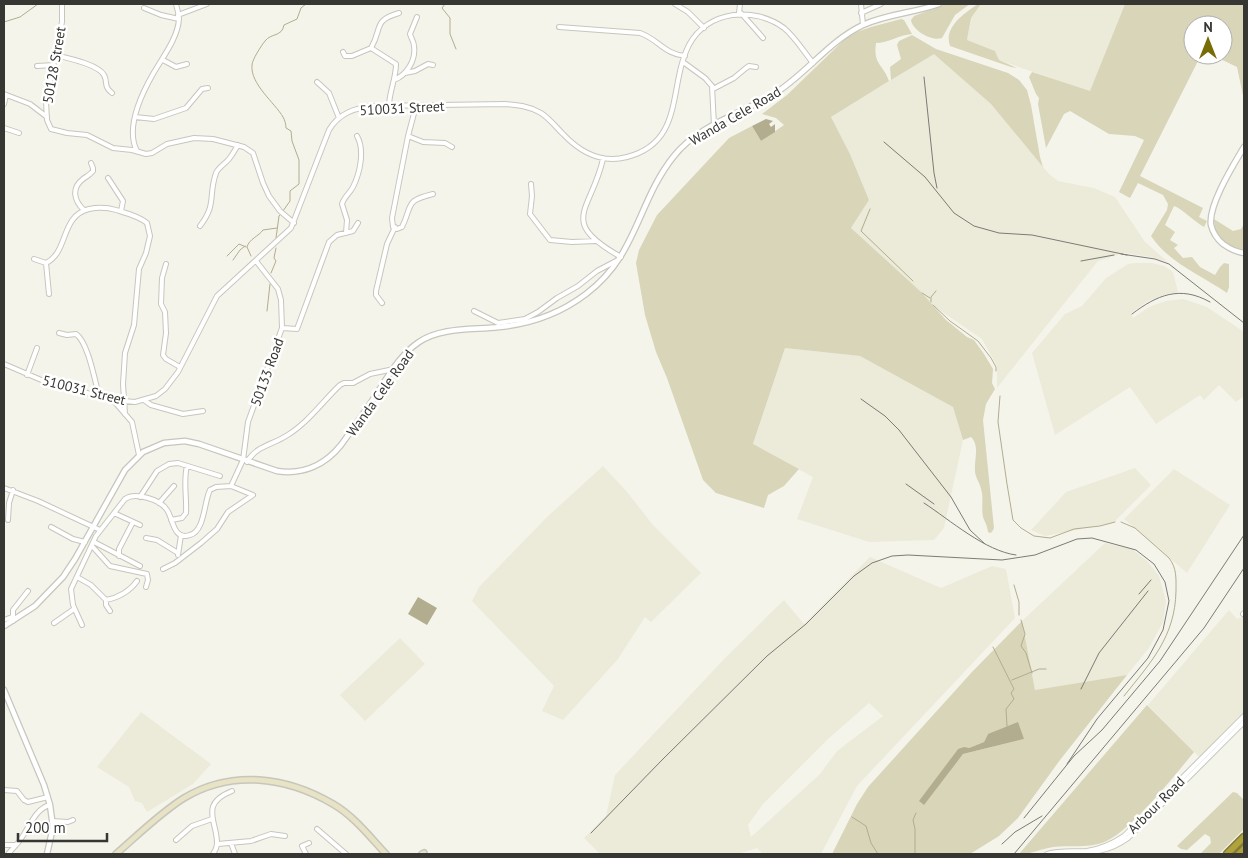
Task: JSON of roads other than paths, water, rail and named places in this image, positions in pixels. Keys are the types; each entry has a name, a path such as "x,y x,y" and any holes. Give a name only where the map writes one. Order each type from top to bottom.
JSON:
{"highway":[{"path":"1227,854 1244,837"},
{"path":"1239,854 1244,849"}],"main road":[{"path":"116,854 185,797 227,781 257,779 285,783 318,795 352,818 386,854"},
{"path":"329,802 381,854"}],"street":[{"name":"50128 Street","path":"62,4 62,22 47,91 47,117 50,127 66,133 87,135 113,148 149,154 167,144 194,138 206,138 247,148 253,153 269,196 280,211 294,222"},
{"path":"137,151 132,138 135,117 146,89 169,47 179,17 176,4"},
{"path":"144,8 161,15 179,17 207,4"},
{"path":"675,4 686,10 704,28"},
{"path":"686,4 686,10"},
{"path":"740,4 740,14 763,38"},
{"path":"861,4 863,25"},
{"path":"862,13 882,4"},
{"name":"Wanda Cele Road","path":"4,626 35,606 54,587 69,568 125,470 139,455 149,448 164,442 185,441 283,472 303,471 322,463 332,456 341,445 394,368 411,348 430,336 445,332 513,326 555,312 573,303 591,290 611,270 634,232 661,175 687,143 779,90 838,40 863,25 939,4"},
{"path":"343,52 345,56 350,56 371,48 377,37 377,29 380,23 386,17 399,13"},
{"name":"510031 Street","path":"4,364 60,387 113,400 124,402 144,400 156,396 165,389 180,367 217,296 291,228 329,130 339,118 354,110 364,107 389,106 505,104 524,106 547,118 578,148 603,159 618,159 648,148 666,129 671,116 684,56 692,40 704,28 723,17 740,14 765,18 785,29 813,63"},
{"path":"405,73 413,58 414,44 410,34 417,17"},
{"path":"559,27 637,32 646,36 669,53 684,56"},
{"path":"371,48 396,64 389,106"},
{"path":"55,55 78,60 84,64 96,67 104,75 106,87 112,93"},
{"path":"163,60 176,67 186,64"},
{"path":"683,62 711,84 713,89 714,126"},
{"path":"394,80 405,73 415,71 427,64 433,64"},
{"path":"37,66 54,65"},
{"path":"713,89 734,78 746,68 756,67"},
{"path":"317,82 324,86 329,93 339,118"},
{"path":"135,117 154,119 186,108 202,89 208,88"},
{"path":"4,104 5,94 30,104 47,117"},
{"path":"382,303 376,295 376,291 386,244 394,228 392,218 408,136 416,106"},
{"path":"4,128 19,133"},
{"path":"346,233 347,220 342,204 354,186 358,168 361,148 357,136"},
{"path":"408,136 423,142 444,143 452,147"},
{"path":"200,226 210,211 212,188 218,169 229,160 238,145"},
{"path":"1244,147 1222,184 1211,222 1218,239 1234,251 1244,253"},
{"path":"474,311 501,323 532,316 578,286 597,271 611,265 620,256 596,241 586,230 582,217 585,205 599,176 603,159"},
{"path":"84,210 74,194 81,181 93,171 91,163"},
{"path":"108,178 122,200 121,211"},
{"path":"531,184 530,214 550,240 572,242 596,241"},
{"path":"394,228 402,227 408,208 413,201 432,194"},
{"path":"46,263 56,256 76,215 84,210 102,207 121,211 145,220 148,223 150,230 146,253 139,269 134,325 125,352 125,414"},
{"path":"282,328 297,329 331,239 337,235 353,231 358,223"},
{"path":"34,259 46,263"},
{"name":"50133 Road","path":"245,461 248,422 282,328 281,300 278,289 256,261"},
{"path":"46,263 49,294"},
{"path":"166,264 162,278 161,304 165,312 166,333 163,355 166,359 180,367"},
{"path":"59,333 67,335 76,334 79,336 87,355 99,396"},
{"path":"27,375 37,348"},
{"path":"231,486 245,461 256,450 291,433 342,384 353,383 370,374 394,368"},
{"path":"113,400 132,422 139,455"},
{"path":"144,400 151,405 183,414 203,411"},
{"path":"140,496 157,471 172,463 220,476"},
{"path":"171,520 182,518 186,515 187,492 184,478 187,466"},
{"path":"159,503 174,486"},
{"path":"82,625 74,609 71,592 100,530 126,498 140,496 159,503 167,509 174,529 181,534 190,536 197,530 210,490 231,486 253,494 228,512 217,529 179,560 163,569"},
{"path":"4,488 13,490 100,530"},
{"path":"8,520 9,503 13,490"},
{"path":"114,513 140,525"},
{"path":"119,556 119,550 133,522"},
{"path":"51,528 73,539 84,542"},
{"path":"179,560 181,534"},
{"path":"146,538 156,540 178,554"},
{"path":"93,544 140,566"},
{"path":"93,544 110,566 146,573 148,580 146,587"},
{"path":"77,577 91,585 106,600 106,605 110,611"},
{"path":"106,600 119,596 137,581"},
{"path":"4,620 13,619 14,610 28,590"},
{"path":"54,623 74,609"},
{"path":"4,693 48,797 52,821 51,842 48,854"},
{"name":"Arbour Road","path":"1047,854 1101,848 1124,836 1244,716"},
{"name":"Arbour Road","path":"1058,854 1094,853 1120,844 1244,722"},
{"path":"4,790 17,791 28,802 48,797"},
{"path":"213,854 218,844 212,820 213,810 217,800 224,794 232,791"},
{"path":"8,854 39,811 50,805"},
{"path":"52,821 68,822 73,820"},
{"path":"176,840 192,826 212,820"},
{"path":"317,829 346,854"},
{"path":"218,844 254,841 271,834 285,836"},
{"path":"231,843 235,854"},
{"path":"306,854 302,846 309,843"},
{"path":"4,845 16,845"}],"waterway":[{"path":"4,22 20,17 38,4"},
{"path":"283,211 290,201 290,191 299,184 299,160 292,141 291,131 286,128 283,117 259,86 252,72 252,63 265,41 279,33 284,25 297,19 301,8 306,4"},
{"path":"445,4 442,8 450,18 450,34 456,49"},
{"path":"870,209 861,231 913,281"},
{"path":"276,238 279,216 281,214"},
{"path":"251,256 247,247 250,242 263,230 277,228"},
{"path":"227,256 239,244 246,247"},
{"path":"233,260 245,246"},
{"path":"271,273 276,261 274,258 276,248"},
{"path":"267,311 270,284"},
{"path":"931,302 931,297 936,291"},
{"path":"922,293 930,298"},
{"path":"933,305 950,321 978,341 991,358 996,371"},
{"path":"1000,396 998,422 1013,520 1021,528 1034,536 1050,538 1074,529 1115,522"},
{"path":"1121,522 1135,528 1169,558 1175,570 1176,582 1175,607 1166,635 1152,660 1124,696"},
{"path":"1014,585 1019,602 1019,615"},
{"path":"1021,620 1025,634 1021,646 1026,653 1032,673"},
{"path":"993,647 1014,689 1011,693 1014,699 1006,709 1007,726"},
{"path":"1012,680 1039,669 1046,669"},
{"path":"915,854 913,820 916,813"},
{"path":"852,817 866,826 871,843 878,854"}],"railway":[{"path":"924,77 937,188"},
{"path":"884,142 925,177 954,213 974,226 999,233 1032,235 1127,255"},
{"path":"1121,254 1155,259 1169,264 1244,323"},
{"path":"1081,261 1114,255"},
{"path":"1132,314 1141,307 1169,294 1189,294 1210,302"},
{"path":"861,399 885,416 899,430 951,497 970,530 985,544"},
{"path":"906,484 934,504"},
{"path":"924,503 956,526 992,548 1016,555"},
{"path":"1024,818 1074,756 1102,730 1160,661 1244,535"},
{"path":"591,833 767,656 806,624 854,576 872,563 892,556 908,555 1002,560 1035,555 1077,539 1092,538 1136,550 1154,564 1165,582 1169,601 1163,630 1148,658 1097,719 1067,764"},
{"path":"1014,854 1204,628 1244,568"},
{"path":"1139,594 1151,580"},
{"path":"1081,689 1099,653 1148,591"},
{"path":"1002,844 1015,832 1042,816"}]}
